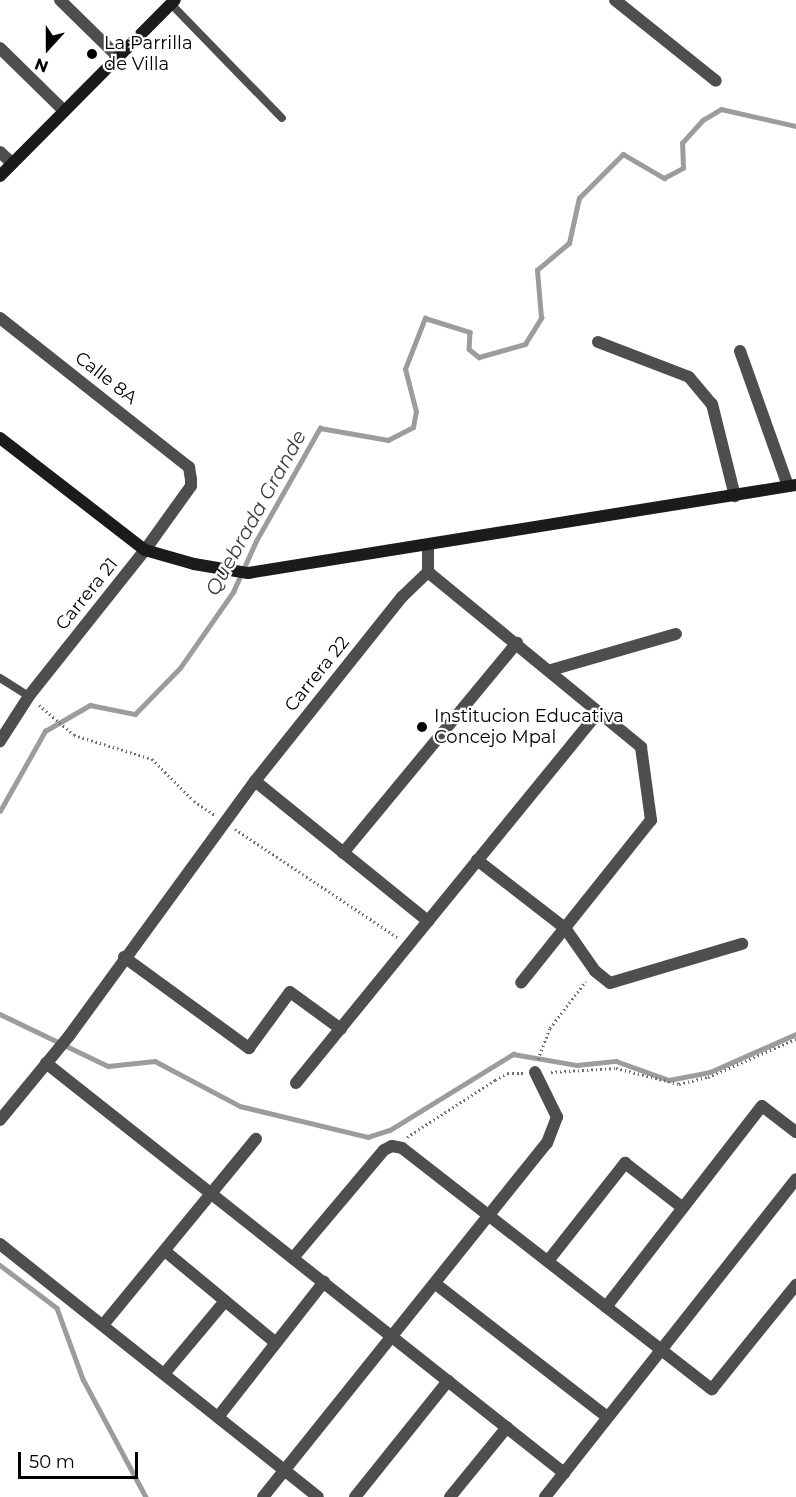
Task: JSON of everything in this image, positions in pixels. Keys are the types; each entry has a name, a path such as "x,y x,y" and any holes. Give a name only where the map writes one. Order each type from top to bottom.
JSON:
{"main road":[{"path":"0,176 173,2"},
{"path":"0,438 145,550 233,572 248,573 428,547 792,485"}],"street":[{"path":"60,0 117,56"},
{"path":"615,0 716,81"},
{"path":"0,48 64,111"},
{"path":"0,152 12,163"},
{"name":"Calle 8A","path":"0,318 189,467"},
{"path":"598,342 689,377 711,404 735,496"},
{"path":"740,351 792,485"},
{"name":"Carrera 21","path":"0,741 29,696 145,550 191,486 189,467"},
{"path":"428,547 428,572 551,670 598,713 641,747 651,820 521,983"},
{"name":"Carrera 22","path":"0,1120 69,1036 124,957 255,780 402,597 428,572"},
{"path":"551,670 676,634"},
{"path":"343,853 517,643"},
{"path":"296,1083 411,946 428,921 598,713"},
{"path":"255,780 428,921"},
{"path":"477,860 565,928 595,971 610,983 742,944"},
{"path":"124,957 249,1048 290,992 341,1029"},
{"path":"46,1063 564,1473"},
{"path":"263,1497 283,1469 437,1285 554,1132 557,1118 536,1068"},
{"path":"606,1307 762,1106 796,1132"},
{"path":"103,1325 256,1139"},
{"path":"293,1258 384,1150 392,1146 402,1148 712,1389 796,1285"},
{"path":"548,1261 625,1163 683,1208"},
{"path":"544,1497 796,1179"},
{"path":"0,1244 318,1497"},
{"path":"165,1251 276,1343"},
{"path":"218,1417 324,1282"},
{"path":"437,1285 607,1417"},
{"path":"164,1374 225,1301"},
{"path":"355,1497 448,1381"},
{"path":"450,1497 507,1427"}],"lane":[{"path":"173,2 282,118"},
{"path":"0,678 29,696"}],"path":[{"path":"51,715 74,735 152,759 194,801 411,946"},
{"path":"536,1068 544,1040 595,971"},
{"path":"392,1146 502,1077 536,1068 616,1068 679,1084 708,1077 796,1039"}],"waterway":[{"name":"Quebrada Grande","path":"0,811 45,731 90,705 135,714 180,668 233,592 256,541 320,428 388,440 413,427 416,412 405,369 425,318 470,332 469,349 479,357 525,344 541,318 537,270 569,243 579,198 623,154 664,178 683,168 682,143 703,120 721,109 796,126"},
{"path":"0,1014 108,1066 155,1061 240,1106 368,1137 390,1130 513,1054 577,1065 616,1061 669,1080 710,1072 796,1034"},
{"path":"0,1265 57,1308 83,1379 146,1497"}],"place":[{"name":"La Parrilla de Villa","path":"92,54"},
{"name":"Institucion Educativa Concejo Mpal","path":"422,727"}]}
